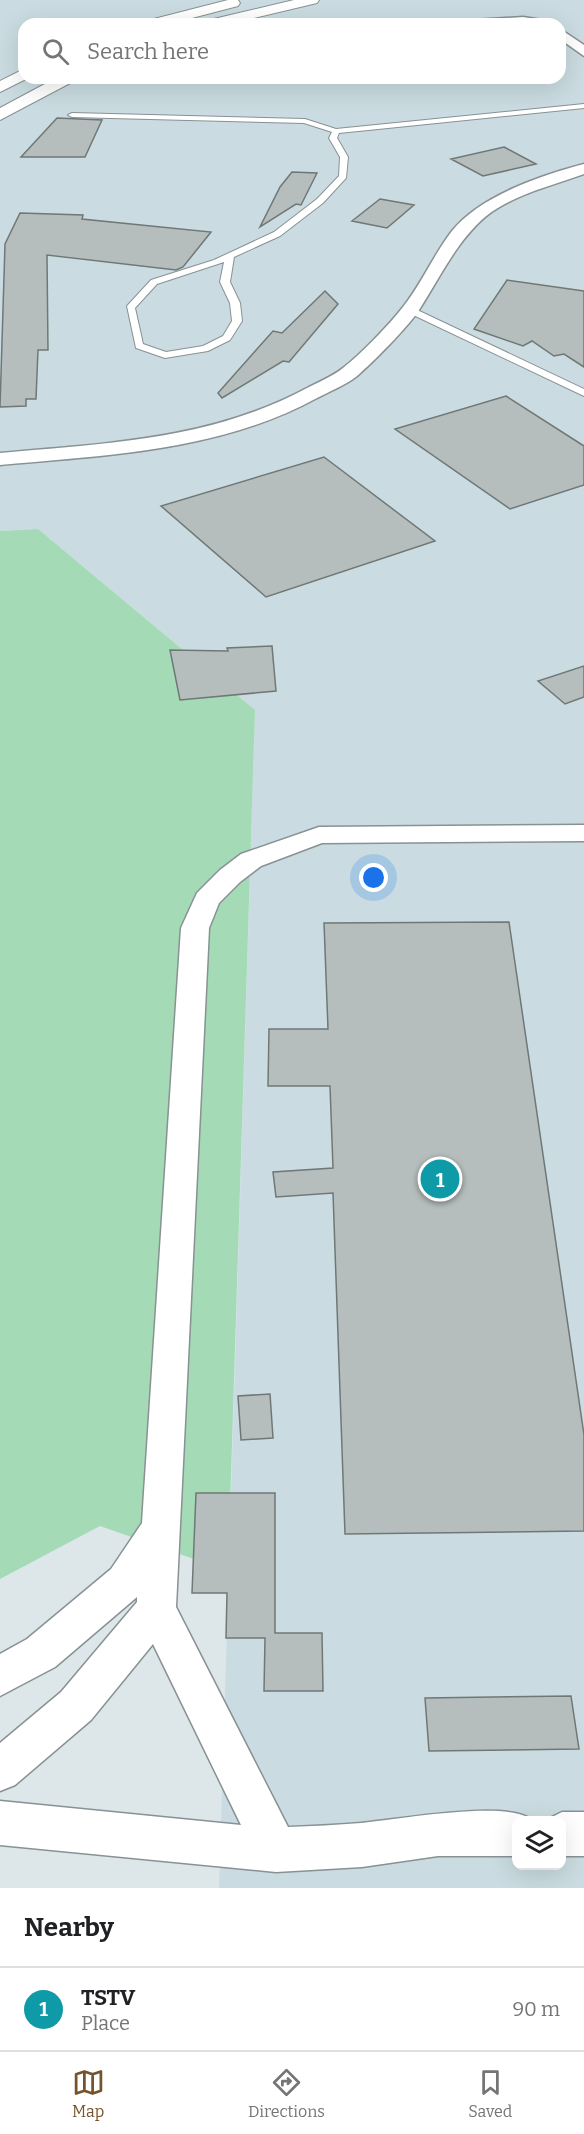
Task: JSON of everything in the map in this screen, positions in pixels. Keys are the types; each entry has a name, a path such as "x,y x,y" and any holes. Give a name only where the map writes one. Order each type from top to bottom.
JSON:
{"street":[{"path":"174,18 244,0"},
{"path":"236,18 312,0"},
{"path":"566,33 584,31"},
{"path":"566,37 584,52"},
{"path":"0,87 18,77"},
{"path":"0,115 57,84"},
{"path":"0,459 143,445 237,426 290,405 349,373 410,310 459,233 480,213 508,195 584,169"},
{"path":"0,446 42,455"},
{"path":"276,1850 156,1609 195,928 207,899 230,876 251,860 320,835 584,832"},
{"path":"0,1676 41,1653 125,1582 161,1526"},
{"path":"0,1770 76,1706 156,1609"},
{"path":"0,1823 276,1850 362,1845 438,1834 512,1834"},
{"path":"566,1834 584,1834"}],"lane":[{"path":"72,115 305,121 336,131 584,106"},
{"path":"230,256 225,282 235,303 237,321 227,338 205,349 165,355 139,346 130,308 154,282 230,256 277,234 320,201 343,176 344,157 333,138 336,131"},
{"path":"410,310 584,393"}],"shaded area":[{"path":"0,0 584,0 584,1888 219,1888 255,710 38,529 0,531"}],"green space":[{"path":"38,529 255,710 228,1571 100,1526 0,1579 0,531"}],"building":[{"path":"57,118 102,120 85,157 21,157"},
{"path":"504,147 536,164 483,176 451,159"},
{"path":"292,172 317,173 301,205 296,204 260,227 280,187"},
{"path":"380,199 414,205 387,228 352,221"},
{"path":"20,213 83,215 82,219 211,232 183,267 176,270 47,255 48,350 38,350 36,399 26,399 26,406 0,407 5,244"},
{"path":"507,280 584,291 584,367 564,354 554,356 532,341 523,346 474,329"},
{"path":"325,291 338,304 289,362 283,361 222,398 218,393 273,331 282,333"},
{"path":"506,396 584,446 584,485 510,509 395,429"},
{"path":"324,457 435,541 266,597 161,506"},
{"path":"272,646 276,691 180,700 170,650 228,651 227,648"},
{"path":"584,666 584,697 565,704 538,681"},
{"path":"509,922 584,1435 584,1531 345,1534 333,1193 276,1197 273,1172 333,1168 330,1086 268,1086 269,1029 328,1029 324,923"},
{"path":"270,1394 273,1438 241,1440 238,1396"},
{"path":"196,1493 275,1493 275,1633 322,1633 323,1691 264,1691 265,1638 226,1638 227,1593 192,1593"},
{"path":"571,1696 579,1749 429,1751 425,1698"}],"place":[{"name":"TSTV","path":"440,1179"}]}
